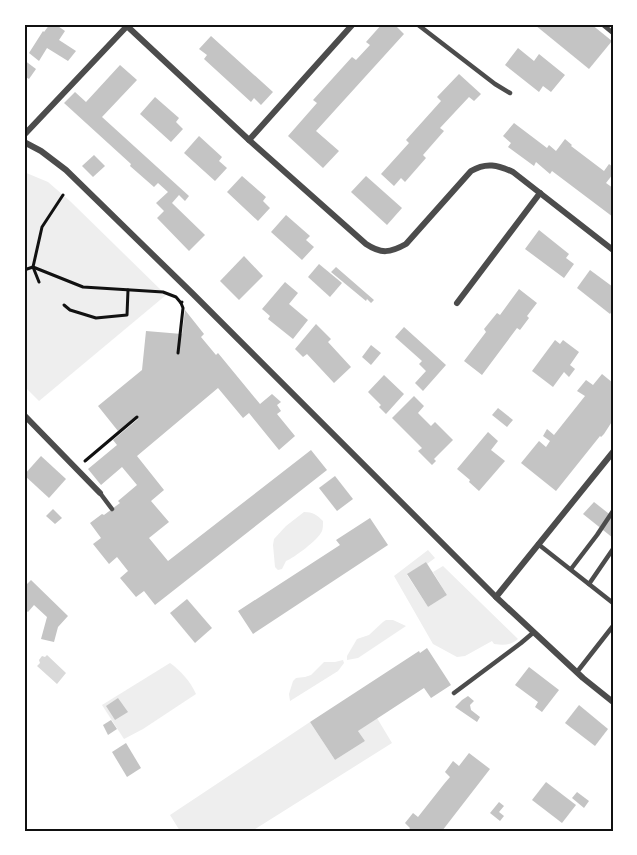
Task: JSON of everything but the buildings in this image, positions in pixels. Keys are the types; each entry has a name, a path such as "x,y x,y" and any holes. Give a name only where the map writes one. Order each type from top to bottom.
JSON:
{"street":[{"path":"249,140 353,24"},
{"path":"24,135 128,25 249,140 366,244 375,249 385,252 406,244 471,171 479,166 490,165 500,166 513,172 613,250"},
{"path":"24,142 53,159 66,170 496,597 613,702"},
{"path":"457,303 540,193"},
{"path":"24,415 100,493"},
{"path":"496,597 613,452"}],"lane":[{"path":"417,24 510,93"},
{"path":"602,24 613,33"},
{"path":"100,493 112,509"},
{"path":"571,569 613,511"},
{"path":"538,544 613,603"},
{"path":"589,584 613,549"},
{"path":"577,672 613,626"},
{"path":"454,693 534,632"}],"path":[{"path":"39,282 33,267 42,227 63,195"},
{"path":"24,270 33,267 83,287 163,292 176,297 183,308 178,353"},
{"path":"64,305 70,310 96,318 127,315 128,290"},
{"path":"181,303 193,294"},
{"path":"77,468 137,417"}],"shaded area":[{"path":"24,172 48,182 166,295 39,401 24,386"},
{"path":"304,512 315,514 323,521 322,531 311,543 286,561 282,569 278,570 275,567 274,539"},
{"path":"428,550 435,558 407,575 428,607 447,595 433,572 443,566 518,639 506,644 494,644 492,641 465,656 457,657 433,644 394,576"},
{"path":"386,620 393,620 406,626 358,658 347,660 357,639 369,635"},
{"path":"47,655 66,673 57,684 37,666 42,656"},
{"path":"343,660 344,663 338,671 290,701 289,694 296,678 311,675 324,662"},
{"path":"170,663 185,677 196,694 124,739 102,705"},
{"path":"377,718 392,743 252,831 180,831 170,815 310,722 335,760 365,741 358,731"}]}
